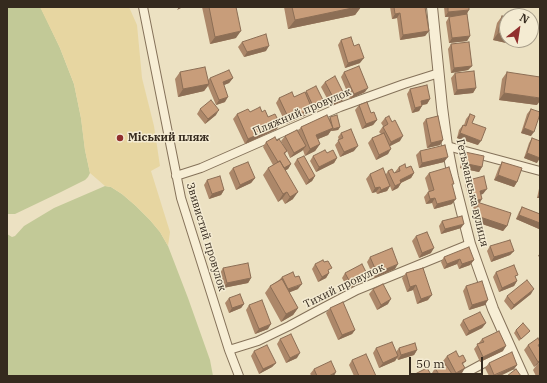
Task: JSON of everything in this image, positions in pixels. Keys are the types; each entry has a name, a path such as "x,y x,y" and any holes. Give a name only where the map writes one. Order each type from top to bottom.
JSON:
{"street":[{"name":"Звивистий провулок","path":"143,7 180,198 229,350 239,376"},
{"name":"Гетьманська вулиця","path":"432,7 442,107 453,177 470,244 493,309 510,350 523,376"},
{"name":"Пляжний провулок","path":"176,176 201,168 340,108 404,84 439,73"},
{"path":"447,146 540,171"},
{"name":"Тихий провулок","path":"229,350 258,341 357,290 470,244"},
{"path":"460,376 510,350"}],"green space":[{"path":"7,7 40,7 42,10 60,48 74,84 90,173 85,180 15,214 7,214"},
{"path":"105,186 111,187 122,194 136,206 160,232 168,246 210,360 213,376 7,376 7,234 12,237 15,236 24,226 54,208"}],"sand":[{"name":"Міський пляж","path":"40,7 129,7 137,25 142,78 154,126 160,166 151,171 170,232 168,246 160,232 136,206 122,194 111,187 105,186 90,173 74,84 60,48"}],"building":[{"path":"209,7 236,7 241,31 215,37"},
{"path":"292,7 357,7 295,20"},
{"path":"394,7 425,7 429,31 403,35 400,13 395,14"},
{"path":"448,7 469,7 469,10 448,12"},
{"path":"467,14 470,36 452,38 449,17"},
{"path":"266,34 269,46 247,52 242,42"},
{"path":"351,37 354,46 359,44 364,58 348,63 341,40"},
{"path":"469,42 472,66 454,68 451,44"},
{"path":"359,66 368,88 354,94 344,72"},
{"path":"205,67 209,84 183,89 180,72"},
{"path":"229,70 233,78 223,82 228,97 219,100 210,78"},
{"path":"474,71 476,88 457,90 455,73"},
{"path":"507,72 540,77 540,98 504,93"},
{"path":"335,76 345,96 335,101 325,82"},
{"path":"427,85 430,99 421,101 422,106 415,108 410,89"},
{"path":"316,86 325,104 314,108 306,91"},
{"path":"292,92 294,97 305,92 312,109 289,119 279,98"},
{"path":"211,100 219,110 208,119 200,109"},
{"path":"367,102 371,113 374,112 377,120 366,124 359,105"},
{"path":"260,107 262,112 265,110 268,117 275,114 280,124 248,139 237,114 248,109 250,112"},
{"path":"531,109 540,112 534,132 524,128"},
{"path":"470,114 475,116 472,123 486,128 481,141 460,133 463,125 466,126"},
{"path":"327,115 333,128 316,135 320,144 310,149 301,127"},
{"path":"337,115 340,127 333,129 330,117"},
{"path":"389,116 392,122 395,120 403,136 391,142 383,127 388,124 385,118"},
{"path":"438,116 443,140 431,143 426,119"},
{"path":"351,129 358,146 344,152 338,140 343,138 341,133"},
{"path":"297,130 306,146 294,153 285,136"},
{"path":"384,133 391,149 379,155 372,138"},
{"path":"275,137 277,141 279,139 287,151 284,153 291,164 284,168 280,161 278,162 266,142"},
{"path":"532,138 540,141 540,158 527,153"},
{"path":"445,145 448,157 422,163 420,151"},
{"path":"325,150 327,153 333,150 337,158 319,167 313,156"},
{"path":"465,152 484,156 482,167 463,163"},
{"path":"304,156 315,176 309,180 297,159"},
{"path":"280,161 298,192 290,197 287,192 283,194 268,168"},
{"path":"248,162 255,178 240,185 233,168"},
{"path":"502,162 522,168 517,182 498,175"},
{"path":"405,164 406,168 411,166 414,173 400,180 401,183 395,186 388,171 392,169 394,173 400,171 399,167"},
{"path":"449,167 454,184 452,184 456,199 437,204 435,198 430,199 428,192 434,190 429,173"},
{"path":"383,168 390,186 381,190 380,187 375,188 370,174"},
{"path":"220,176 224,190 212,194 207,180"},
{"path":"484,176 487,189 480,191 482,199 474,201 469,180"},
{"path":"477,202 511,213 507,226 480,217"},
{"path":"522,207 540,214 540,223 519,215"},
{"path":"462,216 464,224 445,229 442,221"},
{"path":"427,232 434,248 422,253 416,236"},
{"path":"510,240 514,251 494,257 490,246"},
{"path":"469,247 474,260 462,264 460,259 447,264 444,257"},
{"path":"392,248 398,264 377,273 370,257"},
{"path":"323,260 324,262 328,261 332,268 328,270 329,273 322,277 315,264"},
{"path":"248,263 251,278 227,283 223,268"},
{"path":"362,264 368,276 351,284 345,273"},
{"path":"514,265 518,275 515,276 517,281 502,288 496,272"},
{"path":"423,268 432,295 421,299 416,285 410,287 406,273"},
{"path":"293,272 295,277 299,276 302,284 288,289 282,277"},
{"path":"282,279 298,308 286,314 270,286"},
{"path":"527,280 534,289 514,305 507,296"},
{"path":"482,281 488,300 472,305 466,286"},
{"path":"383,284 391,299 381,305 373,289"},
{"path":"240,294 244,304 232,308 229,298"},
{"path":"262,300 271,324 259,329 249,305"},
{"path":"343,302 355,330 342,335 330,308"},
{"path":"480,312 486,323 469,331 463,320"},
{"path":"523,323 530,331 521,339 516,330"},
{"path":"499,331 506,346 483,357 477,344 484,342 482,339"},
{"path":"291,334 300,353 290,358 280,339"},
{"path":"538,338 540,342 538,345 540,348 540,360 538,362 528,345"},
{"path":"392,342 398,356 383,363 376,348"},
{"path":"415,343 417,350 401,355 399,348"},
{"path":"267,345 276,363 263,369 254,351"},
{"path":"456,351 459,357 463,355 466,361 462,363 465,368 456,373 447,356"},
{"path":"512,352 517,365 494,375 489,363"},
{"path":"366,354 376,376 359,376 352,360"},
{"path":"331,361 336,372 329,376 317,376 314,369"},
{"path":"444,362 452,374 448,376 440,376 435,368"},
{"path":"427,368 432,376 416,376 415,374"},
{"path":"516,369 521,376 507,376"}],"place":[{"name":"Міський пляж","path":"120,138"}]}
